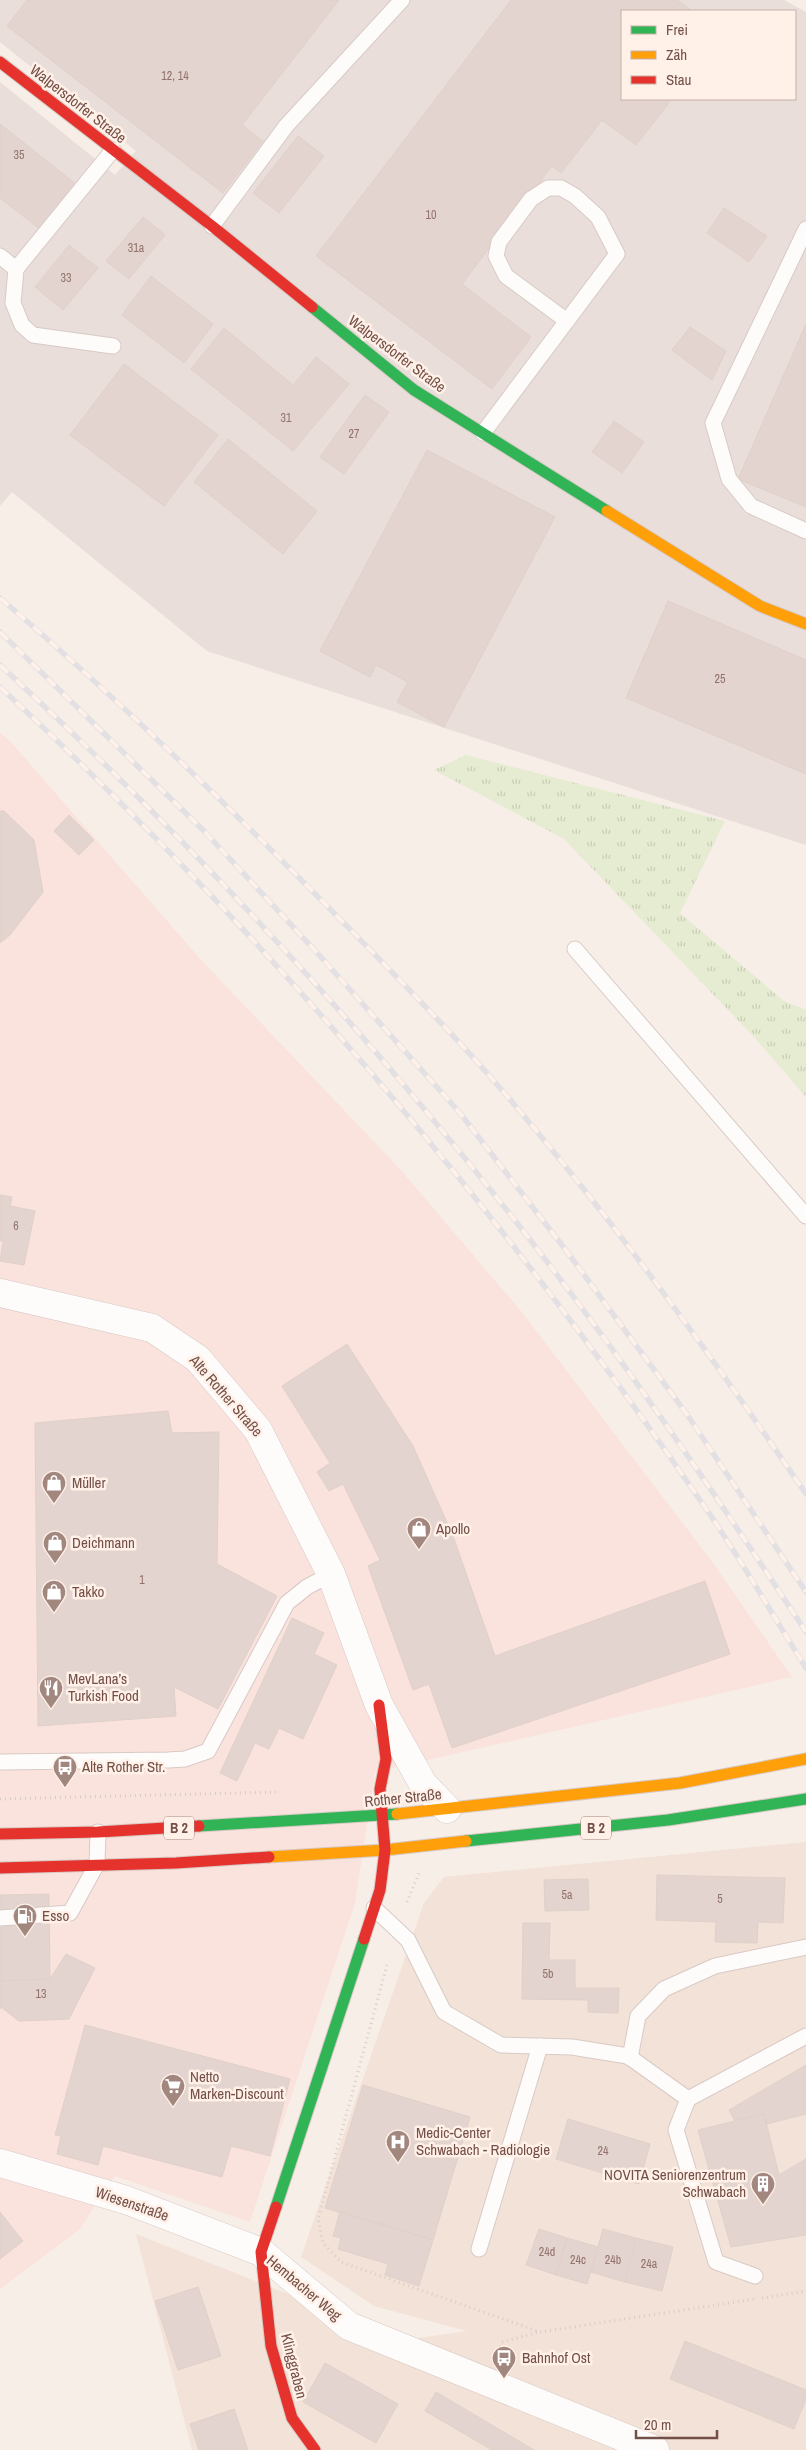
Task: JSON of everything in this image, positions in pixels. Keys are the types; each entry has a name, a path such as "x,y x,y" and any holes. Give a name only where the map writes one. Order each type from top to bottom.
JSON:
{"street":[{"name":"Walpersdorfer Straße","path":"0,62 212,226 414,390 760,606 806,624"},
{"name":"Alte Rother Straße","path":"0,1293 152,1328 198,1359 258,1430 331,1574 379,1705 423,1784 447,1809"},
{"name":"Alte Rother Straße","path":"379,1705 386,1759 380,1789 383,1816"},
{"name":"Rother Straße","path":"0,1834 98,1832 383,1816 680,1783 806,1759"},
{"name":"B 2","path":"0,1868 176,1863 385,1850 668,1820 806,1799"},
{"name":"Hembacher Weg","path":"383,1816 385,1850 380,1890 261,2252 349,2326 655,2450"},
{"name":"Wiesenstraße","path":"0,2163 126,2200 261,2252"},
{"name":"Klinggraben","path":"261,2252 271,2346 292,2418 315,2450"}],"lane":[{"path":"212,226 286,126 402,0"},
{"path":"113,150 16,269 13,303 22,325 33,335 113,346"},
{"path":"483,433 567,321 617,254 598,218 581,201 561,188 548,188 531,199 499,242 496,256 506,276 567,321"},
{"path":"806,229 713,423 729,480 750,506 806,531"},
{"path":"0,256 16,269"},
{"path":"575,949 806,1216"},
{"path":"0,1762 168,1760 185,1759 208,1751 287,1603 307,1587 331,1574"},
{"path":"0,1918 70,1913 97,1864 98,1832"},
{"path":"374,1908 397,1927 408,1940 444,2012 501,2045 572,2047 630,2058 688,2099"},
{"path":"630,2058 638,2016 664,1990 715,1966 806,1947"},
{"path":"755,2276 716,2262 676,2130 688,2099 806,2036"},
{"path":"479,2249 540,2046"}],"path":[{"path":"0,1799 280,1792"},
{"path":"397,1927 420,1872 426,1868"},
{"path":"489,2382 502,2342 540,2332"}],"shaded area":[{"path":"0,0 784,0 806,12 806,845 207,651 12,492 0,506 0,82 115,175 136,151 0,42"},
{"path":"0,733 10,741 202,961 399,1168 521,1311 713,1563 792,1677 375,1772 355,1903 250,2222 115,2176 79,2230 0,2289"},
{"path":"806,1842 806,2450 192,2450 136,2234 405,2340 467,2331 374,2306 301,2257 424,1903 444,1877"}],"green space":[{"path":"466,755 725,821 680,913 784,1001 806,1010 806,1097 755,1038 564,839 434,770"}],"building":[{"path":"27,0 339,0 242,125 263,141 223,193 7,26"},
{"path":"511,0 677,0 691,10 621,10 621,100 671,100 636,145 602,120 561,173 552,166 462,284 531,337 492,389 316,256"},
{"path":"0,124 77,185 41,230 0,198"},
{"path":"298,136 324,156 279,213 253,193"},
{"path":"724,208 767,236 749,262 707,233"},
{"path":"143,217 165,235 129,279 106,261"},
{"path":"69,245 98,268 63,310 35,287"},
{"path":"151,276 213,324 184,363 122,315"},
{"path":"806,324 806,507 738,479"},
{"path":"690,327 726,351 712,380 672,350"},
{"path":"224,328 293,385 316,357 349,384 293,451 191,369"},
{"path":"124,364 218,435 164,506 70,435"},
{"path":"365,395 389,412 344,474 320,457"},
{"path":"614,421 644,442 622,473 592,452"},
{"path":"228,439 317,511 283,554 194,482"},
{"path":"427,450 555,517 444,727 397,702 408,682 376,665 370,677 320,651"},
{"path":"668,601 806,660 806,774 626,698"},
{"path":"0,811 4,811 34,840 43,892 10,935 0,943"},
{"path":"69,815 94,840 79,855 54,831"},
{"path":"0,1195 12,1197 10,1206 35,1211 24,1265 0,1261 3,1241 0,1241"},
{"path":"347,1344 413,1446 453,1536 495,1656 705,1581 730,1654 452,1748 429,1684 413,1690 368,1566 380,1560 343,1484 329,1491 317,1472 330,1463 282,1386"},
{"path":"168,1411 172,1433 219,1432 217,1564 277,1596 218,1709 174,1687 176,1716 38,1726 35,1423"},
{"path":"292,1618 324,1633 314,1654 337,1665 303,1739 279,1728 269,1749 255,1743 237,1781 220,1773"},
{"path":"657,1875 785,1878 783,1923 758,1922 757,1943 715,1942 716,1922 656,1920"},
{"path":"588,1879 589,1910 545,1911 544,1880"},
{"name":"Esso","path":"49,1894 50,1979 0,1981 0,1895"},
{"path":"523,1923 550,1923 549,1960 575,1960 575,1988 619,1988 618,2013 588,2012 588,2000 522,1999"},
{"path":"66,1954 95,1968 69,2019 19,2021 1,2007 0,2009 0,1981 50,1979"},
{"name":"Netto Marken-Discount","path":"85,2025 290,2079 270,2156 231,2146 222,2177 103,2146 98,2165 57,2154 61,2136 55,2135"},
{"path":"806,2065 806,2114 767,2124 764,2114 735,2121 729,2110"},
{"name":"Medic-Center Schwabach - Radiologie","path":"363,2085 470,2117 433,2240 325,2208"},
{"name":"NOVITA Seniorenzentrum Schwabach","path":"764,2114 779,2175 806,2159 806,2235 731,2247 698,2130"},
{"path":"568,2119 650,2144 639,2184 556,2159"},
{"path":"0,2212 23,2241 0,2259"},
{"path":"340,2212 433,2240 419,2286 385,2275 388,2264 338,2249 341,2238 333,2236"},
{"path":"539,2229 567,2238 556,2275 526,2265"},
{"path":"603,2229 636,2238 625,2282 591,2272"},
{"path":"567,2238 598,2247 587,2284 556,2275"},
{"path":"636,2238 673,2247 662,2291 625,2282"},
{"path":"198,2287 221,2356 178,2370 155,2301"},
{"path":"685,2341 806,2390 806,2399 794,2429 670,2379"},
{"path":"325,2363 398,2404 376,2443 303,2402"},
{"path":"436,2392 534,2450 492,2450 425,2411"},
{"path":"234,2409 248,2450 199,2450 190,2424"}],"railway":[{"path":"0,598 87,674 213,793 390,970 479,1064 608,1220 690,1328 806,1494"},
{"path":"0,632 204,831 320,956 460,1113 565,1249 686,1413 806,1592"},
{"path":"0,665 138,797 270,934 334,1004 457,1149 593,1322 737,1527 806,1632"},
{"path":"0,687 99,781 195,879 288,979 379,1082 466,1187 551,1294 632,1404 711,1516 806,1668"}],"traffic: fast":[{"path":"312,307 414,390 607,511"},
{"path":"466,1841 668,1820 806,1799"},
{"path":"199,1826 397,1814"},
{"path":"276,2207 364,1939"}],"traffic: slow":[{"path":"607,511 760,606 806,624"},
{"path":"397,1814 680,1783 806,1759"},
{"path":"269,1857 385,1850 466,1841"}],"traffic: jam":[{"path":"0,62 212,226 312,307"},
{"path":"364,1939 380,1890 385,1850 380,1789 386,1759 379,1705"},
{"path":"0,1834 98,1832 199,1826"},
{"path":"0,1868 176,1863 269,1857"},
{"path":"276,2207 261,2252 271,2346 292,2418 315,2450"}],"place":[{"name":"Müller","path":"54,1504"},
{"name":"Apollo","path":"419,1550"},
{"name":"Deichmann","path":"55,1564"},
{"name":"Takko","path":"54,1613"},
{"name":"MevLana’s Turkish Food","path":"51,1709"},
{"name":"Alte Rother Str.","path":"65,1788"},
{"name":"Esso","path":"25,1937"},
{"name":"Netto Marken-Discount","path":"173,2107"},
{"name":"Medic-Center Schwabach - Radiologie","path":"398,2163"},
{"name":"NOVITA Seniorenzentrum Schwabach","path":"763,2205"},
{"name":"Bahnhof Ost","path":"504,2379"}]}
